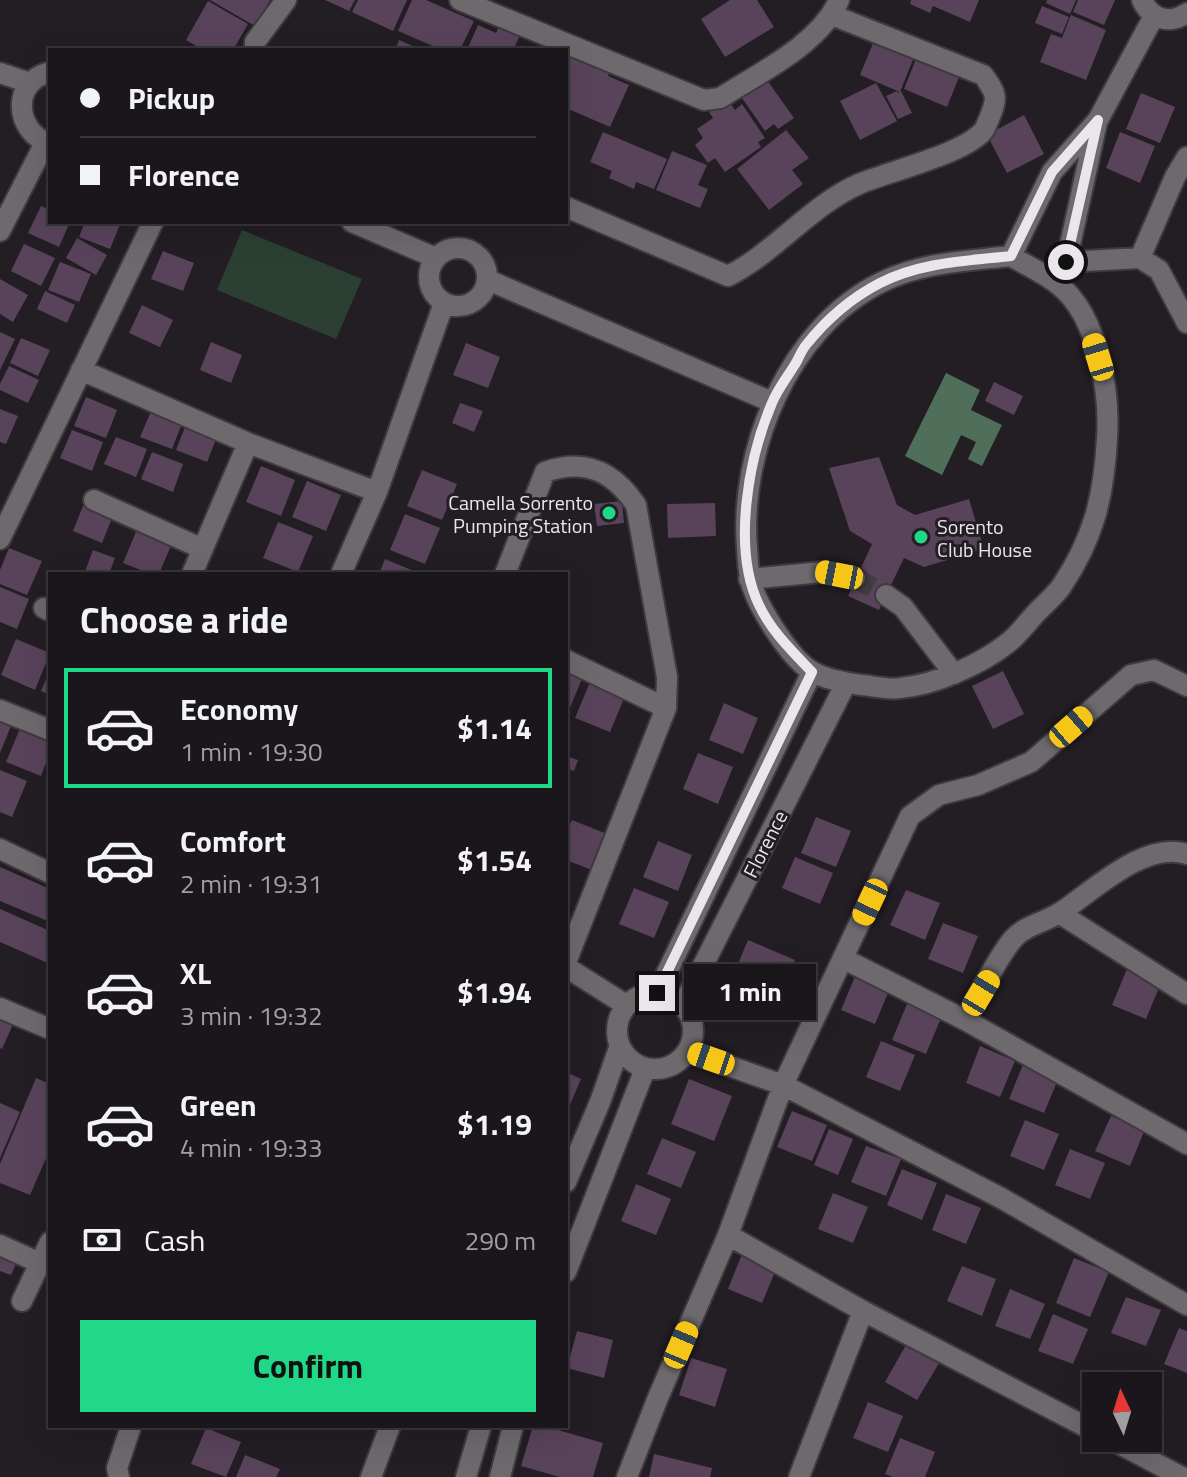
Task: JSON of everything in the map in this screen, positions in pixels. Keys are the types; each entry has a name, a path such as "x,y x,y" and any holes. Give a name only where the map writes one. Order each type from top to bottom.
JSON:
{"street":[{"path":"255,48 255,42 286,0"},
{"path":"460,0 704,100 720,98 806,42 836,8 983,75 993,89 996,101 984,130 963,146 856,185 792,227 747,267 728,276 568,208"},
{"path":"1061,286 1098,120 1148,8 1172,20 1187,13"},
{"path":"0,73 30,83"},
{"path":"0,231 48,143 34,136 22,116 21,104 30,83 48,73"},
{"path":"1011,256 1052,172 1098,120"},
{"path":"1140,258 1175,177 1187,157"},
{"path":"0,539 152,224"},
{"path":"357,224 436,258"},
{"path":"452,248 473,251 485,263 488,280 479,298 471,304 454,306 436,297 429,279 430,269 436,258 452,248"},
{"path":"1011,256 1061,286 1078,308 1092,338 1104,375 1109,411 1105,479 1100,506 1090,535 1059,589 1009,643 954,674 898,689 846,683 812,672 783,641 759,607 749,579 744,515 753,466 772,402 806,344 840,308 880,283 912,270 958,261 1011,256"},
{"path":"1066,262 1140,258 1159,270 1186,318"},
{"path":"488,280 772,402"},
{"path":"342,572 377,492 444,303"},
{"path":"81,370 248,443 377,492"},
{"path":"193,572 248,443"},
{"path":"506,572 545,472 565,465 586,467 622,485 636,505 667,677 666,708 568,960"},
{"path":"94,500 203,549"},
{"path":"749,579 822,572 855,578"},
{"path":"886,595 903,607 954,674"},
{"path":"568,661 666,708"},
{"path":"627,1477 728,1235 783,1085 910,816 939,795 978,785 1031,762 1131,675 1154,670 1187,686"},
{"name":"Florence","path":"657,993 812,672"},
{"name":"Florence","path":"683,1005 846,683"},
{"path":"0,710 48,729"},
{"path":"0,849 48,872"},
{"path":"965,1020 1013,938 1059,913 1100,881 1152,855 1187,854"},
{"path":"1059,913 1187,994"},
{"path":"844,959 965,1020 1187,1144"},
{"path":"568,966 626,1005"},
{"path":"568,1177 619,1048 617,1028 626,1005 638,997 657,993 676,999 683,1005 693,1027 687,1051 670,1066 645,1069 619,1048"},
{"path":"0,1008 48,1028"},
{"path":"687,1051 783,1085 1001,1198 1187,1305"},
{"path":"568,1267 645,1069"},
{"path":"728,1235 863,1311 1082,1425"},
{"path":"0,1245 40,1263"},
{"path":"22,1301 48,1246"},
{"path":"803,1475 863,1311"},
{"path":"119,1477 117,1468 130,1428"},
{"path":"371,1477 389,1428"},
{"path":"466,1477 480,1428"},
{"path":"500,1477 512,1428"},
{"path":"1135,1452 1182,1477"}],"shaded area":[{"path":"242,230 362,279 336,339 217,290"},
{"path":"946,373 980,390 971,410 1002,425 982,466 968,459 976,442 961,435 942,475 905,456"}],"building":[{"path":"210,0 270,0 255,26"},
{"path":"325,0 355,0 349,11"},
{"path":"358,0 407,0 393,31 352,12"},
{"path":"412,0 426,0 474,21 461,48 437,48 398,31"},
{"path":"730,0 757,0 774,27 725,57 701,19"},
{"path":"911,0 979,0 970,22 933,6 930,13 910,4"},
{"path":"1047,0 1076,0 1070,14 1046,3"},
{"path":"1078,0 1115,0 1104,25 1073,12"},
{"path":"208,1 248,24 234,48 200,48 186,40"},
{"path":"1042,6 1069,17 1062,34 1035,23"},
{"path":"1071,15 1106,30 1086,80 1040,62 1051,34 1062,38"},
{"path":"501,22 522,31 514,48 468,48 478,25 496,33"},
{"path":"876,36 916,52 900,92 860,75"},
{"path":"399,40 417,48 396,48"},
{"path":"572,52 611,68 608,76 629,85 610,127 568,109 568,61"},
{"path":"918,54 961,72 947,107 904,89"},
{"path":"767,80 794,118 778,129 774,124 765,131 742,98"},
{"path":"876,83 897,121 860,140 840,101"},
{"path":"901,91 912,113 898,119 886,96"},
{"path":"1141,93 1175,107 1160,143 1126,129"},
{"path":"727,99 735,110 742,104 765,138 758,142 761,147 725,172 715,158 708,163 695,145 703,138 697,129 713,118 709,112"},
{"path":"1024,115 1044,154 1007,173 987,135"},
{"path":"786,130 809,158 792,170 803,184 769,210 737,169"},
{"path":"603,132 667,159 654,189 636,182 634,189 609,178 612,171 590,162"},
{"path":"1120,132 1155,146 1140,183 1106,168"},
{"path":"672,151 707,165 698,185 708,189 700,208 656,190"},
{"path":"41,206 48,209 48,224 69,224 59,247 28,233"},
{"path":"84,224 120,224 110,249 79,237"},
{"path":"77,238 107,255 96,275 66,258"},
{"path":"24,244 55,258 41,286 11,271"},
{"path":"163,251 194,263 183,291 151,279"},
{"path":"60,262 91,274 79,302 48,290"},
{"path":"0,279 28,295 13,322 0,314"},
{"path":"45,291 75,305 67,323 37,309"},
{"path":"142,305 173,320 160,347 129,333"},
{"path":"0,332 15,339 0,370"},
{"path":"21,338 50,350 38,376 10,363"},
{"path":"211,342 242,355 231,383 200,370"},
{"path":"466,343 500,357 488,388 453,375"},
{"path":"9,366 39,380 28,403 0,390"},
{"path":"994,382 1023,396 1014,415 985,401"},
{"path":"86,397 117,410 106,438 74,426"},
{"path":"460,403 483,411 474,432 452,423"},
{"path":"0,409 18,416 6,444 0,442"},
{"path":"152,409 183,421 172,449 140,437"},
{"path":"187,422 218,434 207,462 176,450"},
{"path":"72,430 103,442 92,471 60,458"},
{"path":"116,437 147,449 136,477 104,464"},
{"path":"152,452 183,464 173,492 141,479"},
{"name":"Sorento Club House","path":"879,457 897,505 915,515 969,499 984,549 924,567 904,558 879,610 848,596 872,544 850,531 829,468"},
{"path":"261,466 295,480 281,516 246,502"},
{"path":"422,470 457,484 442,520 407,506"},
{"path":"307,481 341,495 326,531 292,517"},
{"path":"85,501 114,513 102,543 73,531"},
{"name":"Camella Sorrento Pumping Station","path":"622,501 624,523 597,526 594,504"},
{"path":"715,503 716,536 668,538 667,504"},
{"path":"405,514 440,528 425,564 390,550"},
{"path":"278,522 313,536 298,572 263,558"},
{"path":"138,527 173,541 160,572 146,572 123,563"},
{"path":"9,548 42,561 27,595 0,584 0,570"},
{"path":"93,550 115,558 110,572 85,572"},
{"path":"385,559 416,572 380,572"},
{"path":"0,587 29,599 17,629 0,622"},
{"path":"16,639 48,652 35,690 1,675"},
{"path":"568,668 584,674 568,710"},
{"path":"1003,671 1024,714 993,729 972,686"},
{"path":"48,675 48,694 41,691"},
{"path":"590,682 625,696 610,732 575,718"},
{"path":"724,703 758,718 743,754 709,740"},
{"path":"0,716 13,721 0,753"},
{"path":"21,726 48,736 48,758 41,776 6,762"},
{"path":"698,753 733,767 718,804 683,789"},
{"path":"568,757 578,760 574,771 568,769"},
{"path":"0,770 27,781 12,817 0,812"},
{"path":"816,817 851,831 836,867 801,853"},
{"path":"572,820 607,834 592,870 568,861 568,829"},
{"path":"658,841 692,855 678,891 643,877"},
{"path":"795,857 833,873 820,904 782,888"},
{"path":"0,867 48,888 48,921 0,901"},
{"path":"634,888 669,902 654,938 619,924"},
{"path":"906,890 940,903 925,940 890,925"},
{"path":"0,909 48,930 48,963 0,942"},
{"path":"943,923 978,936 963,973 928,959"},
{"path":"748,940 795,960 780,996 733,976"},
{"path":"1127,969 1161,983 1146,1019 1112,1005"},
{"path":"856,974 890,988 875,1024 841,1010"},
{"path":"907,1004 941,1018 926,1054 892,1040"},
{"path":"0,1016 14,1022 2,1049 0,1048"},
{"path":"881,1041 915,1055 900,1091 866,1077"},
{"path":"980,1046 1015,1061 1000,1097 966,1083"},
{"path":"1024,1062 1059,1077 1044,1113 1009,1099"},
{"path":"568,1073 581,1079 568,1109"},
{"path":"36,1078 48,1083 48,1154 30,1195 0,1183 0,1164"},
{"path":"689,1079 732,1096 714,1141 671,1124"},
{"path":"0,1103 20,1112 0,1158"},
{"path":"792,1111 827,1125 812,1161 777,1147"},
{"path":"1111,1116 1145,1129 1130,1166 1095,1151"},
{"path":"1025,1120 1059,1134 1044,1170 1010,1156"},
{"path":"829,1129 853,1139 838,1175 814,1165"},
{"path":"662,1138 696,1152 681,1188 647,1174"},
{"path":"866,1146 901,1159 886,1196 851,1182"},
{"path":"1070,1149 1105,1163 1090,1199 1055,1185"},
{"path":"902,1169 937,1183 922,1220 887,1205"},
{"path":"636,1184 671,1199 656,1235 621,1221"},
{"path":"833,1193 868,1207 853,1243 818,1229"},
{"path":"946,1194 981,1208 966,1244 932,1230"},
{"path":"0,1249 19,1257 11,1275 0,1271"},
{"path":"742,1254 777,1267 762,1303 728,1289"},
{"path":"1074,1258 1109,1272 1090,1317 1056,1303"},
{"path":"962,1266 996,1279 982,1316 947,1301"},
{"path":"1010,1289 1045,1304 1030,1339 995,1326"},
{"path":"1126,1297 1161,1310 1146,1346 1111,1333"},
{"path":"1053,1314 1088,1329 1073,1364 1038,1351"},
{"path":"1179,1328 1187,1331 1187,1373 1164,1364"},
{"path":"577,1331 613,1340 604,1378 568,1368"},
{"path":"911,1336 944,1355 917,1400 885,1382"},
{"path":"691,1358 727,1369 715,1407 679,1395"},
{"path":"868,1402 903,1416 888,1452 853,1438"},
{"path":"206,1428 241,1442 226,1477 191,1464"},
{"path":"532,1428 551,1428 603,1443 593,1477 560,1477 521,1466"},
{"path":"900,1438 935,1452 925,1477 885,1474"},
{"path":"654,1454 712,1468 710,1477 649,1477"},
{"path":"245,1455 280,1469 276,1477 236,1477"}],"tunnel":[{"path":"855,578 886,595"}],"place":[{"name":"Camella Sorrento Pumping Station","path":"609,513"},
{"name":"Sorento Club House","path":"921,537"}],"route":[{"path":"657,993 812,672 783,641 759,607 749,579 744,515 753,466 772,402 784,380 806,344 840,308 880,283 912,270 958,261 1011,256 1052,172 1098,120 1066,262"}]}
